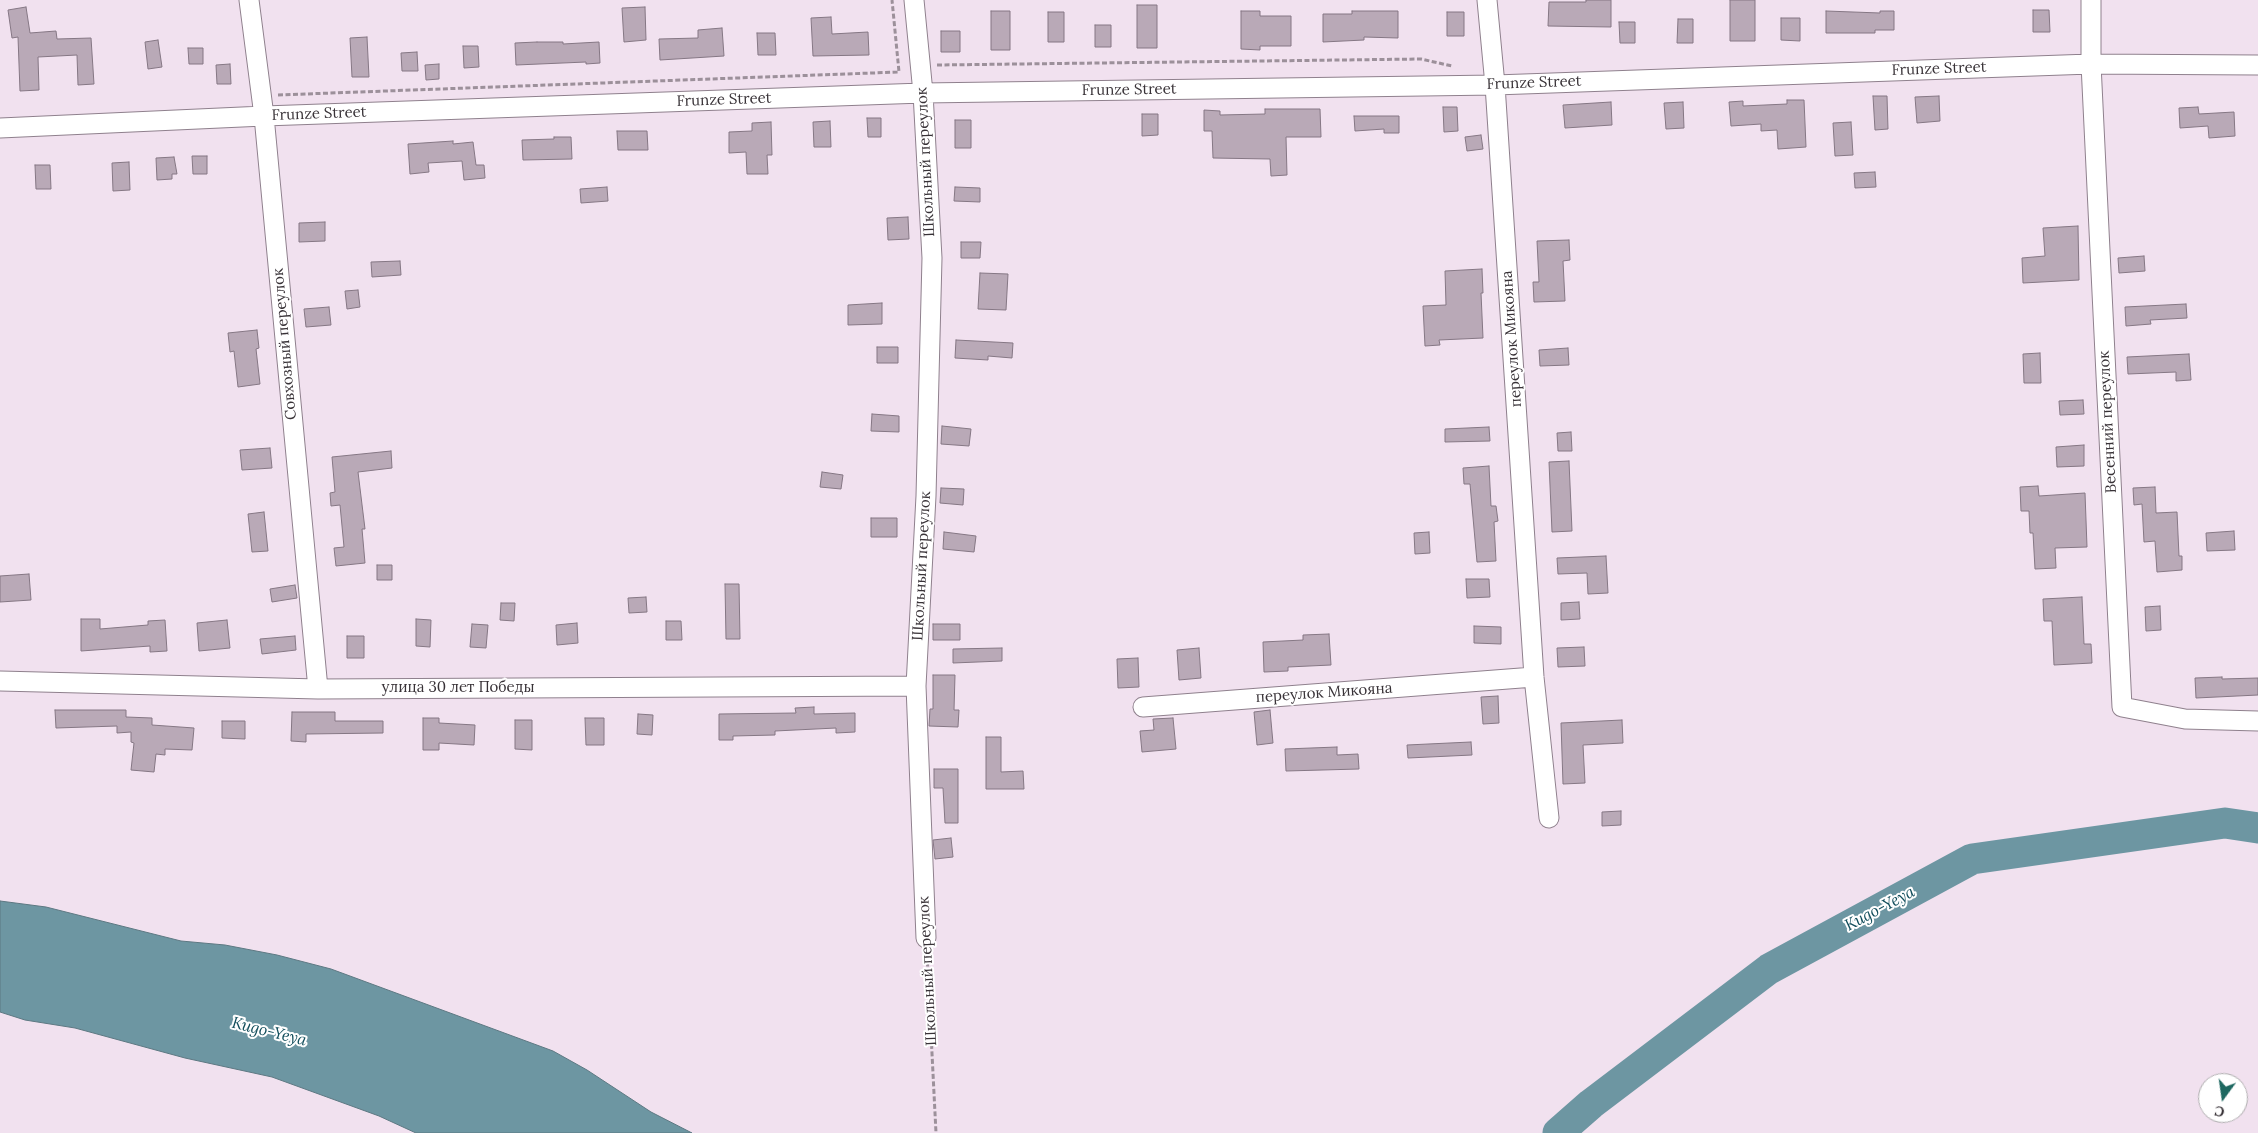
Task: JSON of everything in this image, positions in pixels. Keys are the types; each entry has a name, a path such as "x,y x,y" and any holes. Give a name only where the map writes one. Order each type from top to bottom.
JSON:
{"street":[{"name":"Совхозный переулок","path":"249,0 262,96 318,688"},
{"name":"Школьный переулок","path":"914,0 923,93 932,258 926,496 916,686 926,938"},
{"name":"переулок Микояна","path":"1488,0 1534,677 1548,818"},
{"name":"Весенний переулок","path":"2091,0 2091,64 2122,706 2185,718 2258,722"},
{"name":"Frunze Street","path":"0,128 264,116 923,93 1495,85 2091,64 2258,65"},
{"name":"переулок Микояна","path":"1143,707 1534,677"},
{"name":"улица 30 лет Победы","path":"0,681 318,688 916,686"}],"path":[{"path":"262,96 899,72 892,0"},
{"name":"Школьный переулок","path":"926,938 936,1133"}],"water":[{"path":"0,901 46,907 181,941 225,945 277,955 331,969 553,1051 587,1070 651,1112 692,1133 416,1133 379,1116 272,1077 185,1058 75,1028 25,1020 0,1012"}],"building":[{"path":"1586,0 1611,0 1611,27 1548,26 1549,2 1586,2"},
{"path":"1730,0 1755,0 1755,41 1730,41"},
{"path":"1137,5 1157,5 1157,48 1137,48"},
{"path":"26,7 30,33 56,31 57,39 91,38 94,84 78,85 77,55 38,57 39,90 20,91 18,37 12,38 8,10"},
{"path":"645,7 646,40 624,42 622,8"},
{"path":"2033,10 2049,10 2050,32 2033,32"},
{"path":"991,11 1010,11 1010,50 991,50"},
{"path":"1241,11 1260,11 1260,16 1291,16 1291,46 1260,46 1260,50 1241,49"},
{"path":"1352,11 1398,11 1398,38 1364,37 1364,40 1323,42 1323,14 1352,14"},
{"path":"1826,11 1880,13 1880,11 1894,11 1894,30 1875,30 1875,33 1826,33"},
{"path":"1048,12 1064,12 1064,42 1048,42"},
{"path":"1447,12 1464,12 1464,36 1447,36"},
{"path":"831,17 832,34 868,32 869,55 813,56 811,18"},
{"path":"1781,18 1800,18 1800,41 1781,40"},
{"path":"1678,19 1693,19 1693,43 1677,43"},
{"path":"1619,22 1635,22 1635,43 1620,43"},
{"path":"1095,25 1111,25 1111,47 1095,47"},
{"path":"722,28 724,56 660,60 659,39 698,38 698,30"},
{"path":"941,31 960,31 960,52 941,52"},
{"path":"757,33 775,33 776,55 758,55"},
{"path":"367,37 369,77 352,77 350,38"},
{"path":"158,40 162,67 148,69 145,42"},
{"path":"563,42 563,44 599,42 600,63 516,65 515,43"},
{"path":"463,46 478,46 479,67 464,68"},
{"path":"188,48 203,48 203,64 189,64"},
{"path":"417,52 418,71 402,71 401,53"},
{"path":"230,64 231,84 217,84 216,65"},
{"path":"439,64 439,79 426,80 425,65"},
{"path":"1873,96 1887,96 1888,129 1875,130"},
{"path":"1939,96 1940,121 1917,123 1915,97"},
{"path":"1787,100 1804,100 1806,147 1778,149 1777,130 1761,131 1761,124 1731,126 1729,102 1743,101 1743,106 1787,104"},
{"path":"1611,102 1612,125 1565,128 1563,105"},
{"path":"1683,102 1684,128 1666,129 1664,103"},
{"path":"1443,107 1457,107 1458,131 1444,132"},
{"path":"2198,107 2199,114 2234,112 2235,136 2209,138 2208,126 2180,128 2179,108"},
{"path":"1265,109 1320,109 1321,137 1286,137 1287,175 1271,176 1270,159 1213,158 1212,131 1204,131 1204,110 1220,111 1220,115 1265,114"},
{"path":"1142,114 1158,114 1158,135 1142,136"},
{"path":"1354,116 1399,116 1399,133 1384,133 1384,129 1355,131"},
{"path":"867,118 881,118 881,137 868,137"},
{"path":"955,120 971,120 971,148 955,148"},
{"path":"830,121 831,147 814,147 813,122"},
{"path":"771,122 772,155 767,155 768,174 747,174 746,152 729,153 729,132 752,131 752,123"},
{"path":"1851,122 1853,155 1835,156 1833,123"},
{"path":"617,131 647,131 648,150 618,150"},
{"path":"1481,135 1483,149 1467,151 1465,137"},
{"path":"554,137 571,137 572,159 523,160 522,140 554,139"},
{"path":"453,141 453,144 473,142 476,165 484,165 485,178 464,180 462,161 428,163 429,172 410,174 408,144"},
{"path":"192,156 207,156 207,174 193,174"},
{"path":"174,157 177,174 172,174 172,179 157,180 156,158"},
{"path":"129,162 130,190 113,191 112,163"},
{"path":"35,165 50,165 51,189 36,189"},
{"path":"1875,172 1876,187 1855,188 1854,173"},
{"path":"607,187 608,201 581,203 580,189"},
{"path":"955,187 980,188 980,202 954,201"},
{"path":"908,217 909,239 888,240 887,218"},
{"path":"325,222 325,241 299,242 299,223"},
{"path":"2078,226 2079,280 2023,283 2022,258 2045,256 2043,228"},
{"path":"1569,240 1570,260 1563,261 1565,301 1534,302 1533,282 1539,282 1537,241"},
{"path":"961,242 981,242 980,258 961,258"},
{"path":"2144,256 2145,271 2119,273 2118,258"},
{"path":"400,261 401,275 372,277 371,262"},
{"path":"1482,269 1483,338 1439,340 1440,345 1425,346 1423,306 1446,305 1445,271"},
{"path":"980,273 1008,274 1006,310 978,309"},
{"path":"358,290 360,307 347,309 345,291"},
{"path":"882,303 882,324 848,325 848,305"},
{"path":"2186,304 2187,318 2150,320 2151,324 2126,326 2125,307"},
{"path":"329,307 331,325 306,327 304,309"},
{"path":"257,330 259,348 256,349 260,384 238,387 234,351 230,352 228,333"},
{"path":"956,340 1013,343 1012,358 988,356 988,360 955,358"},
{"path":"877,347 898,347 898,363 877,363"},
{"path":"1568,348 1569,365 1540,366 1539,350"},
{"path":"2040,353 2041,383 2024,383 2023,354"},
{"path":"2189,354 2191,380 2176,381 2176,372 2128,374 2127,357"},
{"path":"2083,400 2084,414 2060,415 2059,401"},
{"path":"872,414 899,416 899,432 871,431"},
{"path":"942,426 971,429 969,446 941,444"},
{"path":"1489,427 1490,441 1445,442 1445,429"},
{"path":"1571,432 1572,451 1558,451 1557,433"},
{"path":"2084,445 2084,466 2057,467 2056,447"},
{"path":"270,448 272,468 242,470 240,450"},
{"path":"391,451 392,468 358,472 365,529 362,529 365,563 336,566 334,548 344,547 340,505 331,506 330,493 335,492 332,457"},
{"path":"1569,461 1572,531 1552,532 1549,462"},
{"path":"1489,466 1491,506 1496,506 1498,521 1494,522 1496,561 1477,562 1470,484 1464,484 1463,468"},
{"path":"822,472 843,475 841,489 820,487"},
{"path":"2038,486 2039,496 2085,493 2087,547 2055,548 2056,568 2035,569 2033,533 2030,533 2029,511 2021,511 2020,487"},
{"path":"2155,487 2156,513 2177,512 2179,556 2182,556 2182,570 2157,572 2155,541 2144,542 2142,504 2134,505 2133,488"},
{"path":"941,488 964,489 963,505 940,503"},
{"path":"264,512 268,551 252,552 248,514"},
{"path":"871,518 897,518 897,537 871,537"},
{"path":"2234,531 2235,550 2207,551 2206,533"},
{"path":"944,532 976,536 974,552 943,549"},
{"path":"1429,532 1430,553 1415,554 1414,533"},
{"path":"1606,556 1608,593 1588,594 1587,573 1558,574 1557,558"},
{"path":"377,565 392,565 392,580 377,580"},
{"path":"29,574 31,600 0,602 0,576"},
{"path":"1466,579 1489,579 1490,597 1467,598"},
{"path":"725,584 739,584 740,639 726,639"},
{"path":"295,585 297,598 272,602 270,589"},
{"path":"646,597 647,612 629,613 628,598"},
{"path":"2082,597 2084,644 2091,644 2092,663 2054,665 2052,621 2044,621 2043,599"},
{"path":"1579,602 1580,619 1561,620 1561,603"},
{"path":"501,603 515,603 514,621 500,620"},
{"path":"2160,606 2161,630 2146,631 2145,607"},
{"path":"81,619 100,619 100,629 148,625 148,621 165,620 167,651 150,652 150,646 81,651"},
{"path":"416,619 431,620 430,647 416,646"},
{"path":"227,620 230,648 199,651 197,623"},
{"path":"666,621 681,621 682,640 666,640"},
{"path":"577,623 578,643 557,645 556,625"},
{"path":"472,624 488,625 486,648 470,647"},
{"path":"933,624 960,624 960,640 933,640"},
{"path":"1474,626 1501,627 1501,644 1474,643"},
{"path":"1329,634 1331,665 1288,667 1288,671 1264,672 1263,642 1303,640 1303,635"},
{"path":"295,636 296,650 262,654 260,639"},
{"path":"347,636 364,636 364,658 347,658"},
{"path":"1584,647 1585,666 1558,667 1557,648"},
{"path":"1002,648 1002,661 953,663 953,649"},
{"path":"1199,648 1201,678 1179,680 1177,650"},
{"path":"1138,658 1139,687 1118,688 1117,659"},
{"path":"933,675 955,675 954,710 959,710 958,727 929,726 930,709 933,709"},
{"path":"2222,677 2222,679 2258,678 2258,695 2196,698 2195,678"},
{"path":"1498,696 1499,723 1483,724 1481,697"},
{"path":"814,707 814,714 855,713 855,732 836,733 836,728 775,731 775,735 733,736 733,740 719,740 719,714 796,713 795,708"},
{"path":"55,710 126,710 126,717 152,718 152,725 194,728 192,750 165,749 165,755 156,754 154,772 131,770 134,743 131,742 131,732 117,733 117,726 56,728"},
{"path":"1270,710 1273,743 1257,745 1254,712"},
{"path":"292,712 335,712 335,721 383,721 383,733 306,734 306,742 291,741"},
{"path":"638,714 653,715 652,735 637,734"},
{"path":"423,718 439,718 439,723 475,725 474,745 439,743 439,750 423,750"},
{"path":"585,718 604,718 604,745 586,745"},
{"path":"1173,718 1176,749 1142,752 1140,731 1154,730 1153,719"},
{"path":"515,720 532,720 532,750 515,749"},
{"path":"1622,720 1623,743 1583,745 1585,783 1563,784 1561,723"},
{"path":"222,721 245,721 245,739 222,738"},
{"path":"986,737 1001,737 1001,772 1023,771 1024,789 986,789"},
{"path":"1471,742 1472,755 1408,758 1407,745"},
{"path":"1337,747 1337,755 1358,754 1359,769 1286,771 1285,749"},
{"path":"934,769 958,769 958,823 945,823 943,788 934,788"},
{"path":"1621,811 1621,825 1602,826 1602,812"},
{"path":"951,838 953,857 935,859 933,840"}],"waterway":[{"name":"Kugo-Yeya","path":"1558,1133 1591,1104 1769,969 1972,859 2225,823 2258,828"}]}
